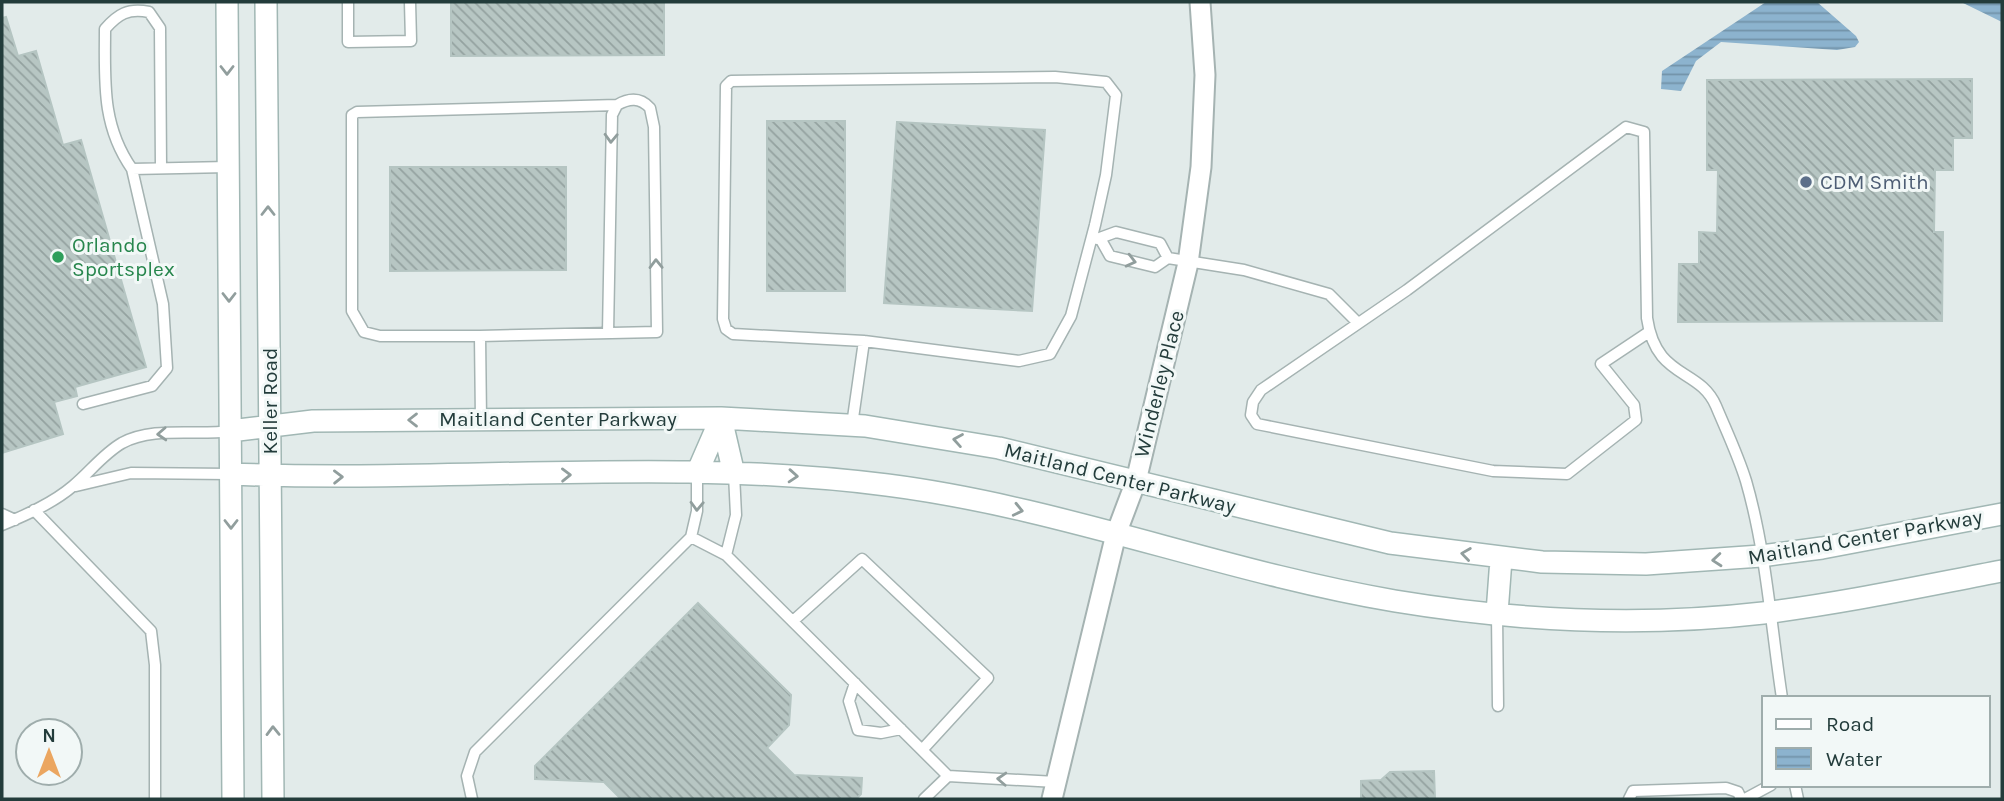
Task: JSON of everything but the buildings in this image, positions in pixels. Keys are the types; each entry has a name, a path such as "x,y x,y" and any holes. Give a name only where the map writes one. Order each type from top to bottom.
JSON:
{"street":[{"name":"Keller Road","path":"227,2 233,799"},
{"name":"Keller Road","path":"266,2 273,799"},
{"name":"Winderley Place","path":"1054,791 1116,534 1136,481 1188,263 1201,167 1205,75 1200,2"},
{"name":"Maitland Center Parkway","path":"230,431 313,421 721,418 852,425 999,448 1347,534 1501,559 1646,564 1761,556 1822,548 2002,514"},
{"path":"697,473 721,418"},
{"path":"721,418 734,474"},
{"path":"231,474 697,473 891,486 994,505 1359,594 1497,613 1640,620 1768,612 1856,600 2002,571"},
{"path":"1497,613 1501,559"}],"lane":[{"path":"348,2 348,42 411,41 410,2"},
{"path":"83,404 152,386 167,368 163,304 132,169 122,155 106,111 105,29 117,15 135,9 149,12 160,28 161,168"},
{"path":"1055,78 1107,82 1116,95 1096,239 1071,316 1050,355 1019,361 864,341 733,334 726,329 723,319 724,94 731,81 1055,78"},
{"path":"632,99 646,103 650,108 654,127 657,332 608,333 380,336 364,332 352,311 352,115 357,112 617,105 632,99"},
{"path":"608,333 610,132 617,105"},
{"path":"1649,332 1601,364 1634,405 1636,420 1567,474 1552,476 1493,471 1257,424 1251,415 1252,402 1261,390 1358,323 1626,127 1644,132 1650,340 1665,362 1710,392 1746,481 1761,556 1782,696"},
{"path":"132,169 228,167"},
{"path":"1096,239 1116,232 1160,243 1168,258 1244,270 1329,294 1358,323"},
{"path":"1096,239 1110,256 1155,267 1168,258"},
{"path":"480,336 481,420"},
{"path":"852,425 864,341"},
{"path":"2,525 72,487 101,458 124,442 154,434 230,431"},
{"path":"72,487 131,473 231,474"},
{"path":"472,799 467,776 475,752 691,537 697,511 697,473"},
{"path":"726,555 736,515 734,474"},
{"path":"34,510 151,631 155,665 155,799"},
{"path":"2,513 15,520"},
{"path":"691,537 726,555 948,776 1054,791"},
{"path":"793,621 862,559 988,678 922,750"},
{"path":"1497,613 1498,706"},
{"path":"855,683 849,701 858,730 881,733 901,729"},
{"path":"924,799 948,776"},
{"path":"1629,799 1633,791 1726,788 1738,792 1743,799 1767,787"}],"water":[{"path":"1766,2 1817,2 1856,36 1859,42 1855,47 1837,50 1721,42 1696,61 1681,91 1661,89 1662,71"},
{"path":"1961,2 2002,2 2002,22"}],"place":[{"name":"CDM Smith","path":"1806,182"},
{"name":"Orlando Sportsplex","path":"58,257"}]}
